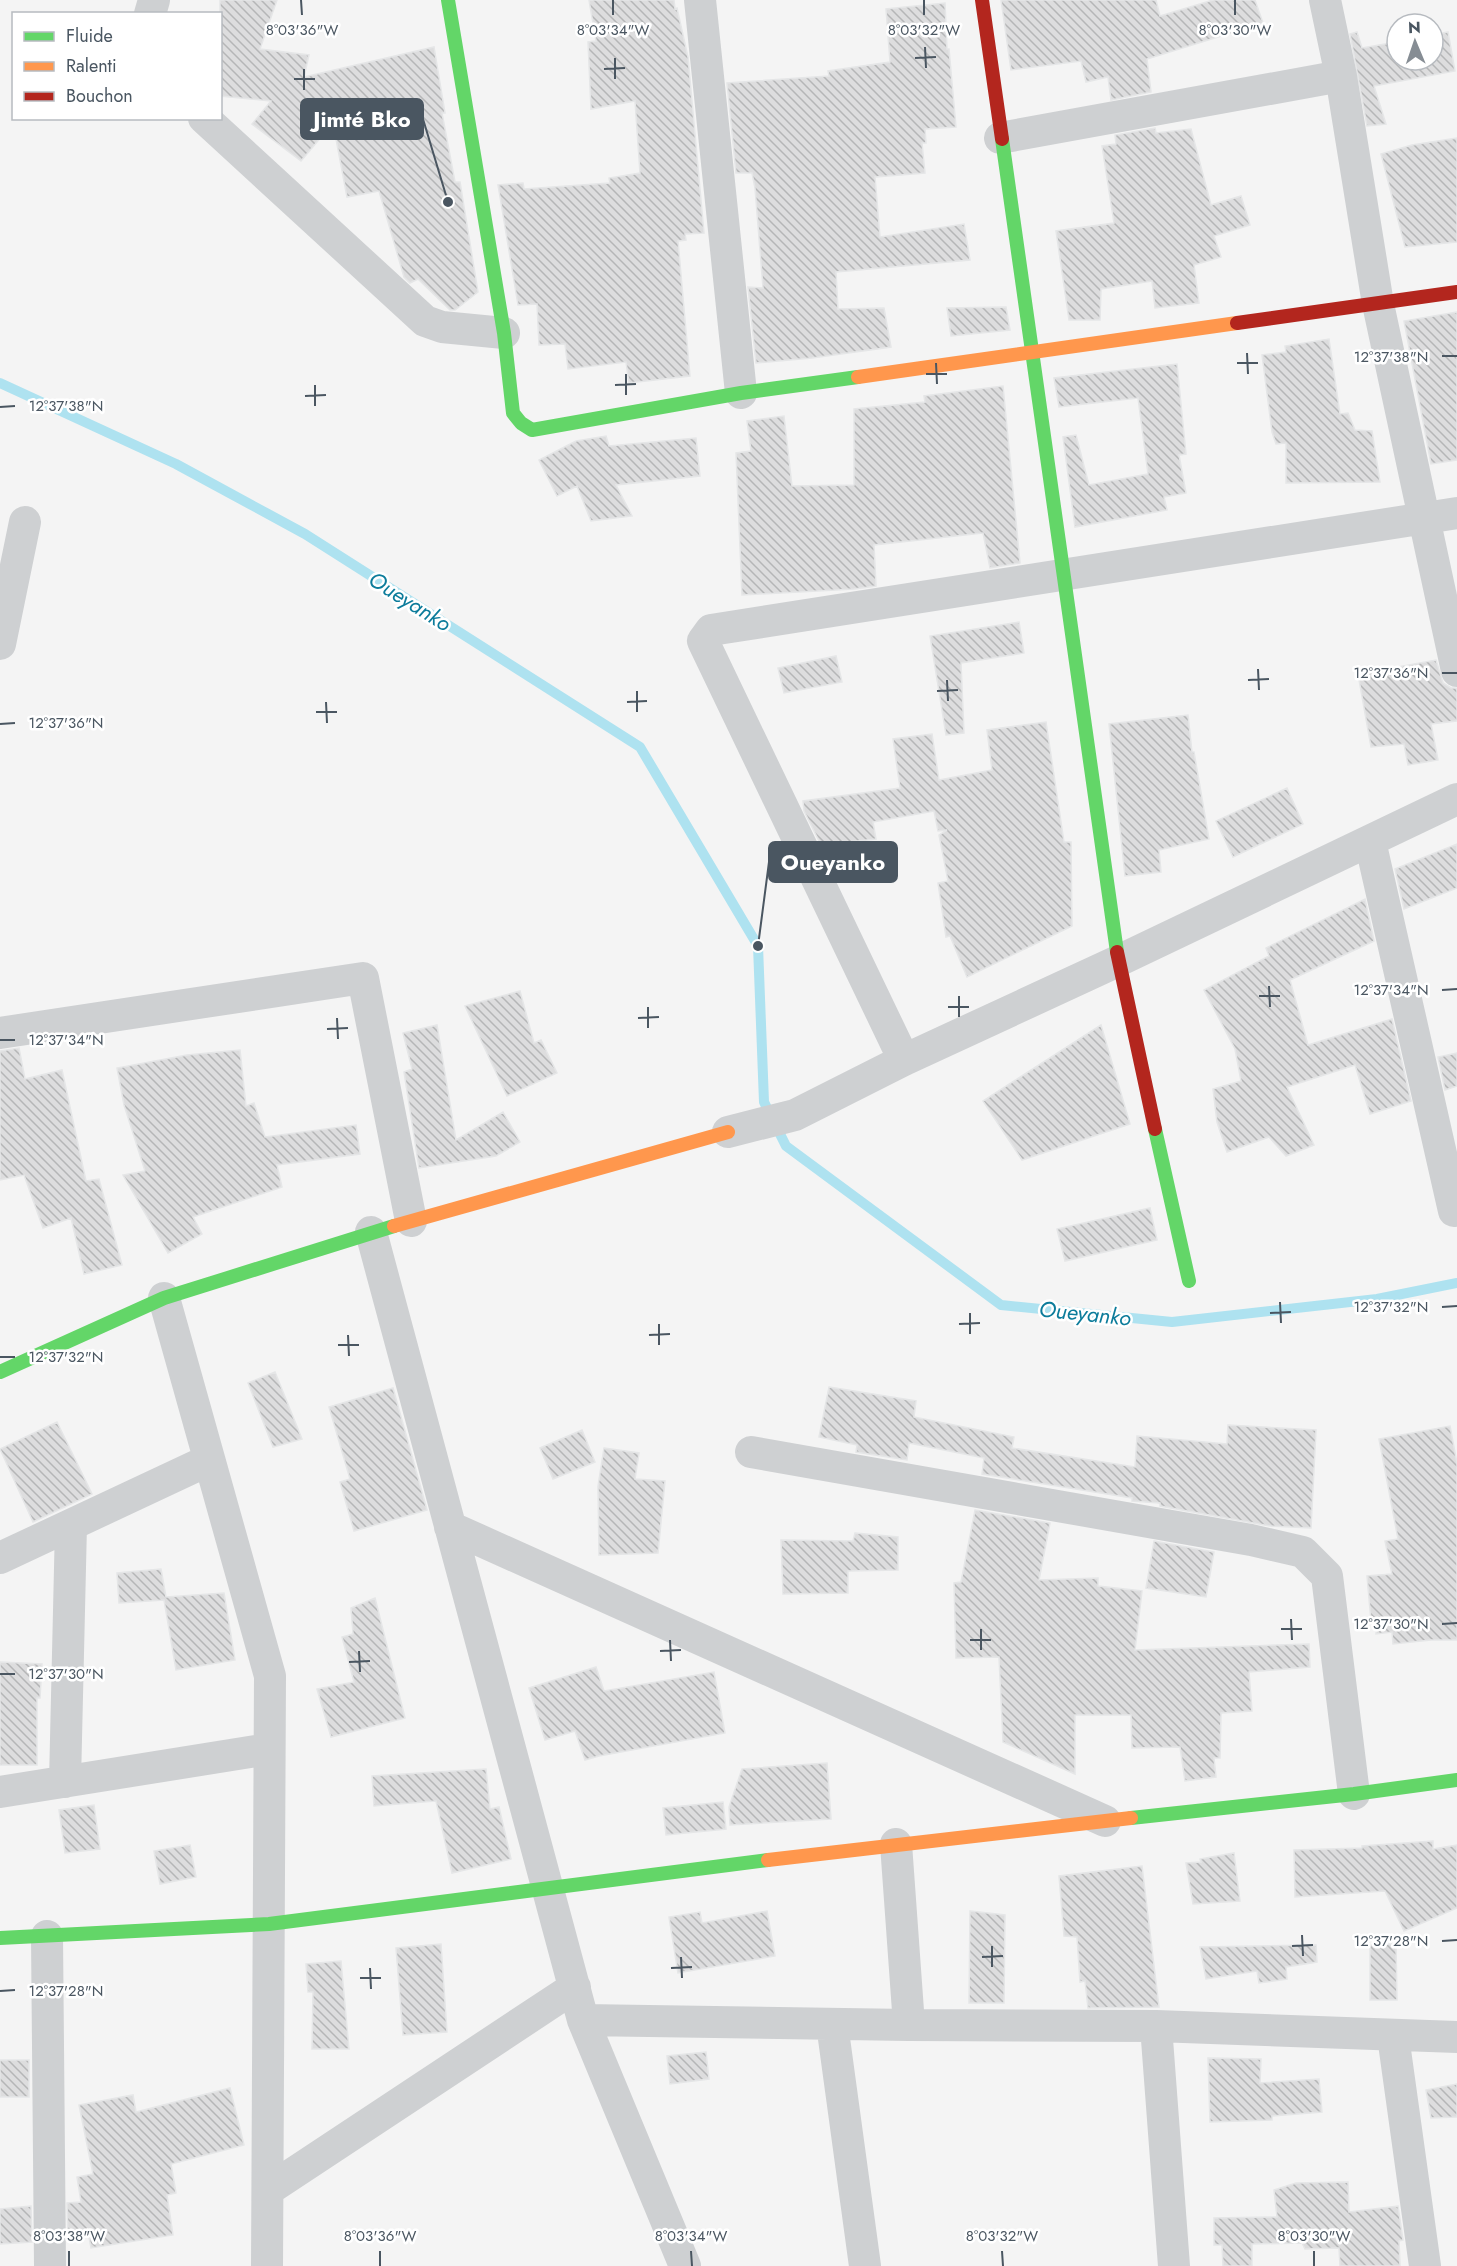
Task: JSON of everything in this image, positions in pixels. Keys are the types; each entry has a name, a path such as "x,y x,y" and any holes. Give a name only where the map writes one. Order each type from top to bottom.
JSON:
{"street":[{"path":"448,0 504,333 513,413 521,423 532,430 741,393 1457,292"},
{"path":"699,0 741,393"},
{"path":"982,0 1118,962 1188,1281"},
{"path":"1325,0 1341,76 1378,304 1457,671"},
{"path":"1000,138 1341,76"},
{"path":"206,120 424,321 442,327 504,333"},
{"path":"904,1060 703,641 711,630 1457,513"},
{"path":"0,644 25,522"},
{"path":"0,1372 164,1298 371,1232 795,1115 904,1060 1118,962 1457,799"},
{"path":"1370,841 1454,1211"},
{"path":"0,1033 363,978 411,1221"},
{"path":"371,1232 583,2020 685,2266"},
{"path":"164,1298 270,1676 267,2266"},
{"path":"751,1452 1251,1540 1303,1552 1327,1576 1354,1794"},
{"path":"0,1558 209,1460"},
{"path":"65,1782 71,1525"},
{"path":"450,1527 1106,1821"},
{"path":"0,1792 269,1749"},
{"path":"0,1938 269,1924 896,1844 1354,1794 1457,1780"},
{"path":"896,1844 909,2025"},
{"path":"47,1936 50,2266"},
{"path":"268,2190 575,1987"},
{"path":"583,2020 1156,2026 1457,2037"},
{"path":"832,2024 865,2266"},
{"path":"1156,2026 1174,2266"},
{"path":"1393,2036 1425,2266"}],"building":[{"path":"220,0 277,0 260,49 309,55 304,77 434,47 445,113 442,113 455,182 460,182 478,292 455,310 450,310 418,279 410,283 404,277 379,191 347,197 333,123 301,161 252,124 271,101 222,96 222,12 220,12"},
{"path":"589,0 674,0 675,9 677,8 688,57 704,233 685,234 686,240 678,241 690,376 629,383 626,362 568,369 565,344 539,345 537,304 518,305 498,185 523,183 524,189 610,183 609,178 640,173 635,101 591,109 588,42 596,41"},
{"path":"1001,0 1156,0 1160,16 1213,0 1255,0 1263,23 1147,59 1151,92 1111,100 1108,77 1086,82 1081,61 1011,70"},
{"path":"945,3 947,49 949,49 956,127 925,129 926,143 922,143 925,173 875,177 880,237 964,224 970,260 836,272 838,309 884,308 891,347 756,363 748,287 763,288 755,188 752,173 736,173 727,83 829,76 828,71 890,62 886,9"},
{"path":"1357,32 1362,48 1385,44 1385,72 1445,72 1445,33 1448,32 1455,71 1374,86 1386,124 1367,126 1350,34"},
{"path":"1155,128 1156,133 1191,129 1211,205 1241,196 1250,225 1214,236 1221,257 1194,265 1199,303 1155,308 1152,281 1101,289 1100,320 1069,320 1056,231 1114,223 1102,146 1116,144 1115,135"},
{"path":"1457,138 1457,242 1405,247 1381,154 1412,145"},
{"path":"1006,307 1010,330 951,336 947,308"},
{"path":"1457,312 1457,460 1431,464 1404,321"},
{"path":"1329,339 1340,414 1348,413 1355,430 1372,431 1380,482 1286,483 1286,443 1276,444 1272,432 1262,355 1286,352 1285,346"},
{"path":"1177,364 1186,454 1179,455 1186,493 1164,497 1167,510 1075,527 1063,437 1076,435 1089,485 1148,474 1138,398 1059,407 1054,378"},
{"path":"1003,386 1020,563 990,568 983,533 874,545 876,586 742,595 736,453 751,451 747,421 784,416 792,486 854,485 854,409 925,402 924,396"},
{"path":"606,436 609,446 696,438 700,476 616,485 632,516 591,521 577,486 557,496 539,460 576,441"},
{"path":"1019,622 1024,653 961,663 964,733 946,735 930,636"},
{"path":"836,656 842,682 784,693 778,668"},
{"path":"1436,660 1443,683 1451,688 1457,688 1457,721 1431,724 1438,760 1408,765 1404,744 1371,747 1358,674"},
{"path":"1188,715 1192,752 1194,752 1209,839 1159,850 1161,872 1125,876 1109,724"},
{"path":"1046,722 1064,842 1071,842 1072,926 967,977 950,936 946,937 938,883 948,881 939,835 947,830 938,831 934,811 873,822 876,839 821,845 804,811 803,801 900,788 893,739 932,734 939,780 992,770 987,730"},
{"path":"1287,788 1303,824 1233,857 1216,821"},
{"path":"1457,844 1457,888 1404,909 1395,869"},
{"path":"1365,899 1374,941 1290,980 1308,1045 1392,1019 1411,1101 1370,1114 1355,1065 1287,1087 1314,1145 1286,1156 1269,1137 1227,1152 1217,1122 1213,1089 1241,1081 1235,1049 1204,990 1269,956 1266,948"},
{"path":"520,991 534,1043 541,1040 557,1073 507,1096 465,1006"},
{"path":"437,1025 456,1140 503,1112 520,1142 496,1156 419,1168 404,1072 412,1069 403,1033"},
{"path":"1101,1025 1130,1124 1022,1160 983,1101"},
{"path":"19,1048 25,1079 62,1070 86,1181 99,1179 122,1265 84,1274 71,1218 43,1228 24,1175 0,1180 0,1051"},
{"path":"240,1050 246,1106 254,1103 265,1137 356,1125 360,1154 277,1165 282,1187 193,1217 202,1234 168,1253 123,1175 145,1171 124,1105 117,1068 187,1055"},
{"path":"1457,1053 1457,1086 1445,1090 1438,1057"},
{"path":"1150,1208 1157,1240 1065,1261 1057,1229"},
{"path":"275,1372 302,1439 273,1447 248,1383"},
{"path":"829,1387 916,1401 914,1417 1014,1437 1012,1448 1135,1467 1137,1436 1227,1444 1228,1425 1316,1430 1311,1528 1270,1526 1160,1506 1160,1503 1132,1501 1132,1498 982,1474 984,1458 909,1443 907,1460 856,1452 857,1445 819,1437"},
{"path":"393,1388 427,1510 354,1531 340,1482 350,1479 329,1407"},
{"path":"57,1422 92,1494 33,1522 0,1449"},
{"path":"1450,1426 1457,1463 1457,1640 1393,1644 1392,1632 1376,1634 1377,1622 1371,1621 1367,1576 1392,1574 1385,1541 1398,1539 1379,1439"},
{"path":"582,1430 595,1462 553,1479 540,1448"},
{"path":"604,1448 639,1453 635,1479 665,1481 658,1553 599,1555 598,1486"},
{"path":"975,1510 1050,1523 1039,1580 1098,1578 1098,1586 1142,1591 1135,1650 1309,1644 1310,1667 1249,1672 1252,1711 1221,1713 1220,1758 1214,1758 1216,1777 1185,1781 1180,1747 1132,1748 1131,1715 1075,1715 1075,1774 1003,1742 999,1657 956,1658 954,1583 961,1582"},
{"path":"855,1533 898,1537 898,1570 848,1571 848,1593 783,1594 781,1540 853,1541"},
{"path":"1154,1541 1214,1552 1206,1597 1146,1588"},
{"path":"161,1569 166,1597 224,1593 235,1660 176,1670 164,1600 119,1603 117,1573"},
{"path":"375,1598 405,1718 331,1737 317,1689 354,1682 342,1637 353,1634 351,1608"},
{"path":"0,1662 42,1664 40,1698 37,1698 37,1765 0,1765"},
{"path":"596,1667 604,1691 714,1672 725,1733 585,1760 575,1731 545,1740 529,1688"},
{"path":"827,1763 831,1819 730,1825 729,1807 742,1769"},
{"path":"486,1769 490,1809 499,1807 511,1859 452,1873 436,1801 374,1806 372,1776"},
{"path":"723,1802 726,1829 666,1835 663,1808"},
{"path":"94,1805 100,1849 65,1853 59,1810"},
{"path":"1433,1841 1433,1849 1457,1845 1457,1908 1404,1931 1385,1891 1295,1897 1294,1850 1362,1848 1362,1846"},
{"path":"190,1845 196,1877 160,1884 154,1851"},
{"path":"1234,1853 1240,1901 1193,1904 1186,1863 1201,1862 1200,1859"},
{"path":"1142,1866 1159,2007 1088,2008 1085,1981 1080,1982 1077,1937 1064,1936 1059,1876"},
{"path":"767,1911 775,1956 678,1973 669,1917 700,1912 702,1923"},
{"path":"970,1911 1005,1915 1004,2003 969,2003"},
{"path":"441,1944 447,2032 403,2035 396,1948"},
{"path":"1396,1944 1397,2000 1370,2000 1370,1945"},
{"path":"1316,1945 1317,1962 1286,1967 1287,1979 1259,1983 1257,1971 1206,1979 1200,1947"},
{"path":"341,1961 349,2049 312,2049 313,1992 308,1992 306,1964"},
{"path":"706,2052 709,2079 670,2084 667,2056"},
{"path":"1208,2058 1261,2059 1260,2083 1319,2079 1322,2112 1272,2116 1272,2120 1210,2122"},
{"path":"0,2060 29,2060 29,2097 0,2097"},
{"path":"1457,2084 1457,2117 1431,2118 1426,2090"},
{"path":"230,2088 244,2145 171,2164 176,2193 167,2195 173,2235 91,2248 89,2237 68,2239 67,2203 81,2202 77,2177 93,2174 79,2105 133,2095 136,2112"},
{"path":"1348,2182 1349,2212 1398,2206 1403,2240 1399,2241 1400,2266 1340,2266 1339,2248 1305,2249 1302,2243 1252,2244 1252,2266 1223,2266 1222,2245 1214,2245 1214,2218 1277,2217 1274,2190 1296,2183"},
{"path":"31,2206 32,2242 0,2244 0,2209"}],"waterway":[{"name":"Oueyanko","path":"0,383 176,464 305,534 640,747 758,946 764,1102 786,1146 1001,1305 1172,1322 1377,1299 1457,1283"}],"traffic: fast":[{"path":"448,0 504,333 513,413 521,423 532,430 741,393 858,377"},
{"path":"1002,139 1117,952"},
{"path":"1155,1129 1189,1281"},
{"path":"0,1372 164,1298 394,1226"},
{"path":"1131,1818 1354,1794 1457,1780"},
{"path":"0,1938 269,1924 768,1860"}],"traffic: slow":[{"path":"858,377 1237,323"},
{"path":"394,1226 728,1132"},
{"path":"768,1860 1131,1818"}],"traffic: jam":[{"path":"982,0 1002,139"},
{"path":"1237,323 1457,292"},
{"path":"1117,952 1155,1129"}],"place":[{"name":"Jimté Bko","path":"448,202"},
{"name":"Oueyanko","path":"758,946"}]}
